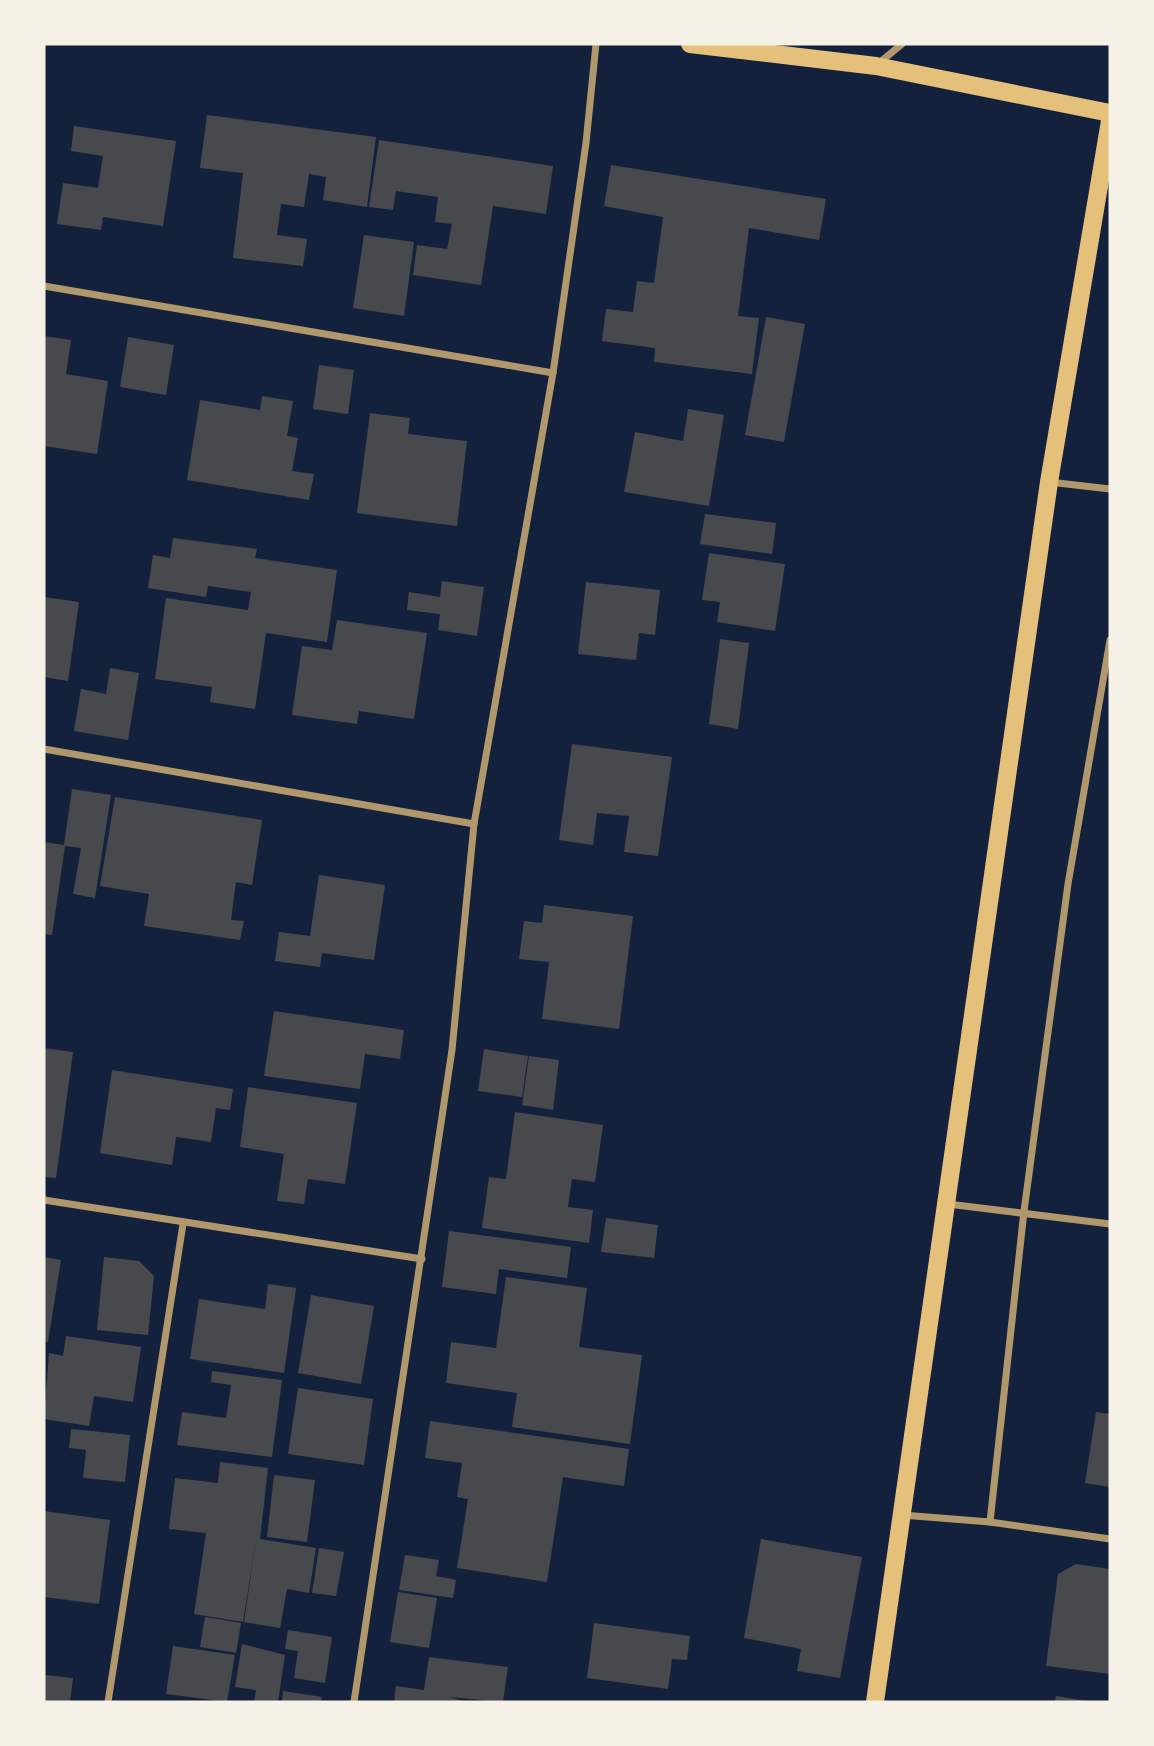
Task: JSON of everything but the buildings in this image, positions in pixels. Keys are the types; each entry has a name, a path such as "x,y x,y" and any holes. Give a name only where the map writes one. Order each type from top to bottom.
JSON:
{"main road":[{"path":"690,44 876,66 1110,113"},
{"path":"875,1702 944,1203 1049,482 1110,121"}],"street":[{"path":"355,1702 452,1050 474,824 553,373 586,143 596,44"},
{"path":"876,66 902,44"},
{"path":"44,286 553,373"},
{"path":"1049,482 1110,488"},
{"path":"990,1522 1024,1211 1068,884 1110,640"},
{"path":"44,749 474,824"},
{"path":"44,1200 183,1224 422,1259"},
{"path":"944,1203 1024,1211 1110,1224"},
{"path":"108,1702 183,1224"},
{"path":"901,1514 990,1522 1110,1539"}]}
